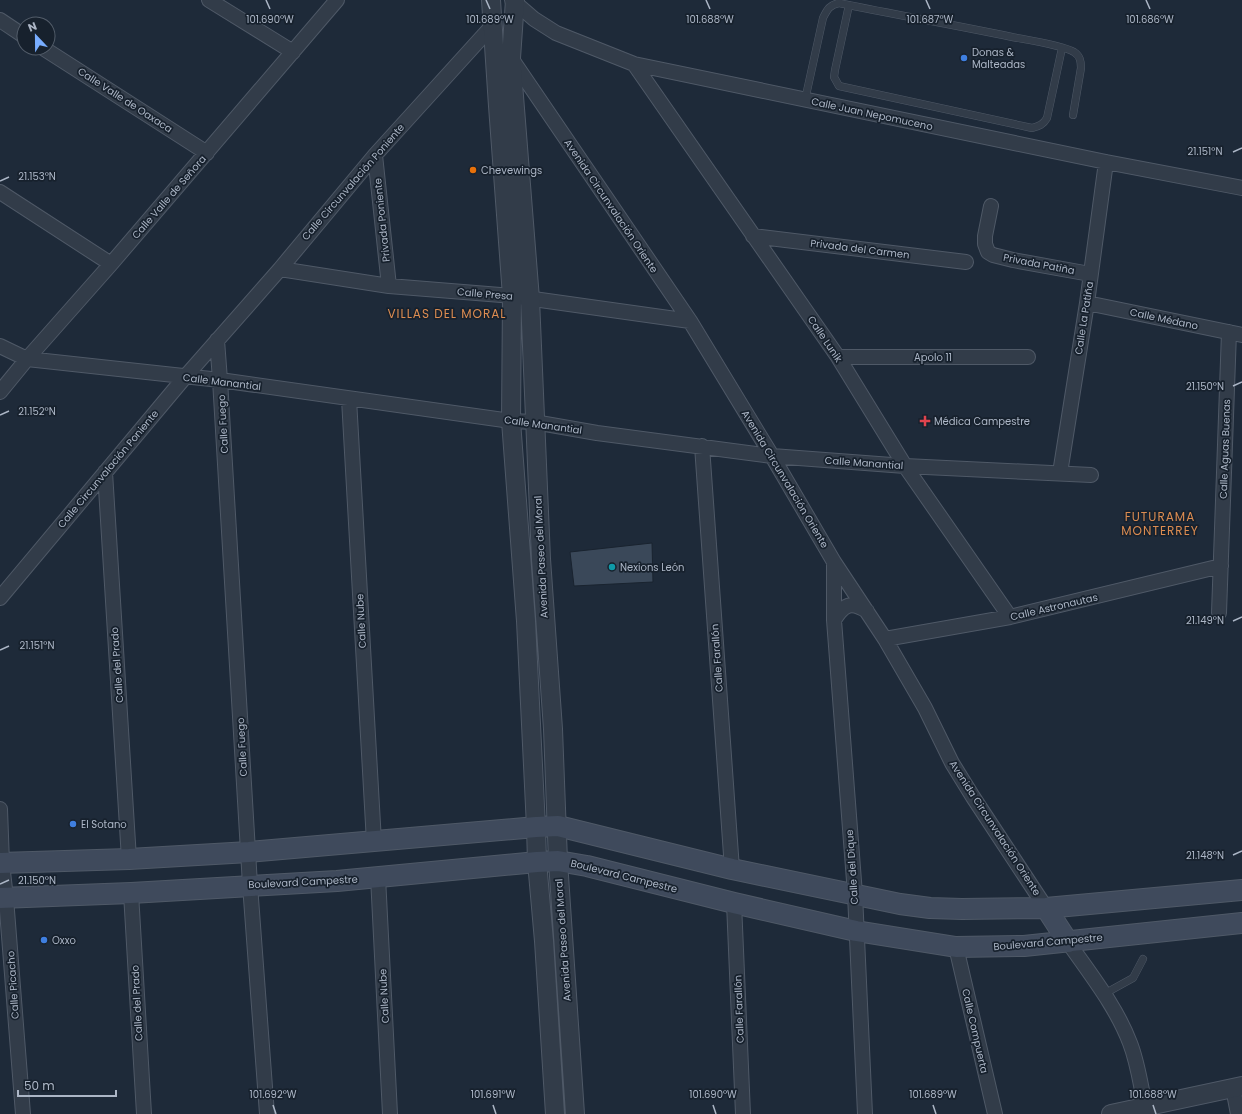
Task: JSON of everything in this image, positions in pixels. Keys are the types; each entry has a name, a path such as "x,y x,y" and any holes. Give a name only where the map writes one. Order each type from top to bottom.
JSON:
{"main road":[{"path":"1,863 129,859 249,852 558,826 732,869 900,904 930,908 1046,908 1242,890"},
{"name":"Boulevard Campestre","path":"3,898 131,893 378,877 558,861 587,866 734,903 856,930 956,947 1010,947 1242,923"},
{"path":"1046,908 1068,942"}],"street":[{"path":"209,0 293,52"},
{"name":"Calle Valle de Señora","path":"0,392 337,0"},
{"name":"Avenida Paseo del Moral","path":"491,0 512,296 511,421 526,621 537,862 544,941 555,1114"},
{"path":"492,26 515,1"},
{"name":"Avenida Paseo del Moral","path":"515,1 511,58 530,299 534,422 541,559 553,729 558,826 558,861 575,1114"},
{"name":"Calle Juan Nepomuceno","path":"515,1 534,19 556,33 634,64 1106,162 1242,188"},
{"path":"0,20 16,31"},
{"name":"Calle Circunvalación Poniente","path":"0,598 185,377 280,269 376,155 492,26"},
{"name":"Calle Valle de Oaxaca","path":"55,56 207,153"},
{"name":"Avenida Circunvalación Oriente","path":"511,58 690,321 834,562 885,639 915,690 952,763 972,796 1046,908"},
{"name":"Calle Lunik","path":"634,64 838,357 905,466 1010,618"},
{"name":"Privada Poniente","path":"376,155 389,286"},
{"name":"Calle La Patiña","path":"1060,473 1087,303 1106,162"},
{"path":"0,192 111,264"},
{"name":"Privada Patiña","path":"991,206 985,236 986,248 988,252 993,255 1013,260 1090,274"},
{"name":"Privada del Carmen","path":"754,236 966,262"},
{"name":"Calle Presa","path":"280,269 389,286 512,296 690,321"},
{"name":"Calle Médano","path":"1087,303 1236,333"},
{"name":"Calle Aguas Buenas","path":"1218,613 1236,333"},
{"path":"217,340 220,380"},
{"name":"Calle Manantial","path":"0,346 27,359 220,380 349,399 511,421 534,422 597,433 772,456 905,466 1091,475"},
{"name":"Apolo 11","path":"838,357 1028,357"},
{"name":"Calle Fuego","path":"220,380 250,885 266,1114"},
{"name":"Calle Nube","path":"349,399 374,842"},
{"name":"Calle Farallón","path":"702,446 732,869"},
{"name":"Calle del Prado","path":"105,472 129,859"},
{"name":"Calle del Dique","path":"834,562 834,620 854,894 865,1114"},
{"name":"Calle Astronautas","path":"885,639 1010,618 1221,566"},
{"path":"834,620 842,609 847,606 858,606 867,611"},
{"name":"Calle Picacho","path":"0,809 3,898 23,1114"},
{"name":"Calle Nube","path":"378,877 390,1114"},
{"name":"Calle del Prado","path":"131,893 144,1114"},
{"name":"Calle Farallón","path":"734,903 743,1114"},
{"path":"1068,942 1104,994 1121,1022 1130,1043 1136,1063 1146,1110"},
{"name":"Calle Compuerta","path":"956,947 995,1114"},
{"path":"1110,1114 1238,1097"},
{"path":"1164,1114 1238,1097"}],"lane":[{"path":"805,100 823,18 829,7 839,3 913,19 998,34 1073,51 1081,60 1081,68 1073,115"},
{"path":"849,5 834,77 839,86 1032,128 1044,123 1047,118 1062,48"},
{"path":"1104,994 1133,978 1143,959"}],"building":[{"name":"Nexions León","path":"652,543 653,582 574,586 570,552"}],"place":[{"name":"Donas & Malteadas","path":"964,58"},
{"name":"Chevewings","path":"473,170"},
{"name":"Médica Campestre","path":"925,421"},
{"name":"Nexions León","path":"612,567"},
{"name":"El Sotano","path":"73,824"},
{"name":"Oxxo","path":"44,940"}],"district":[{"name":"VILLAS DEL MORAL","path":"447,313"},
{"name":"FUTURAMA MONTERREY","path":"1160,523"}]}
